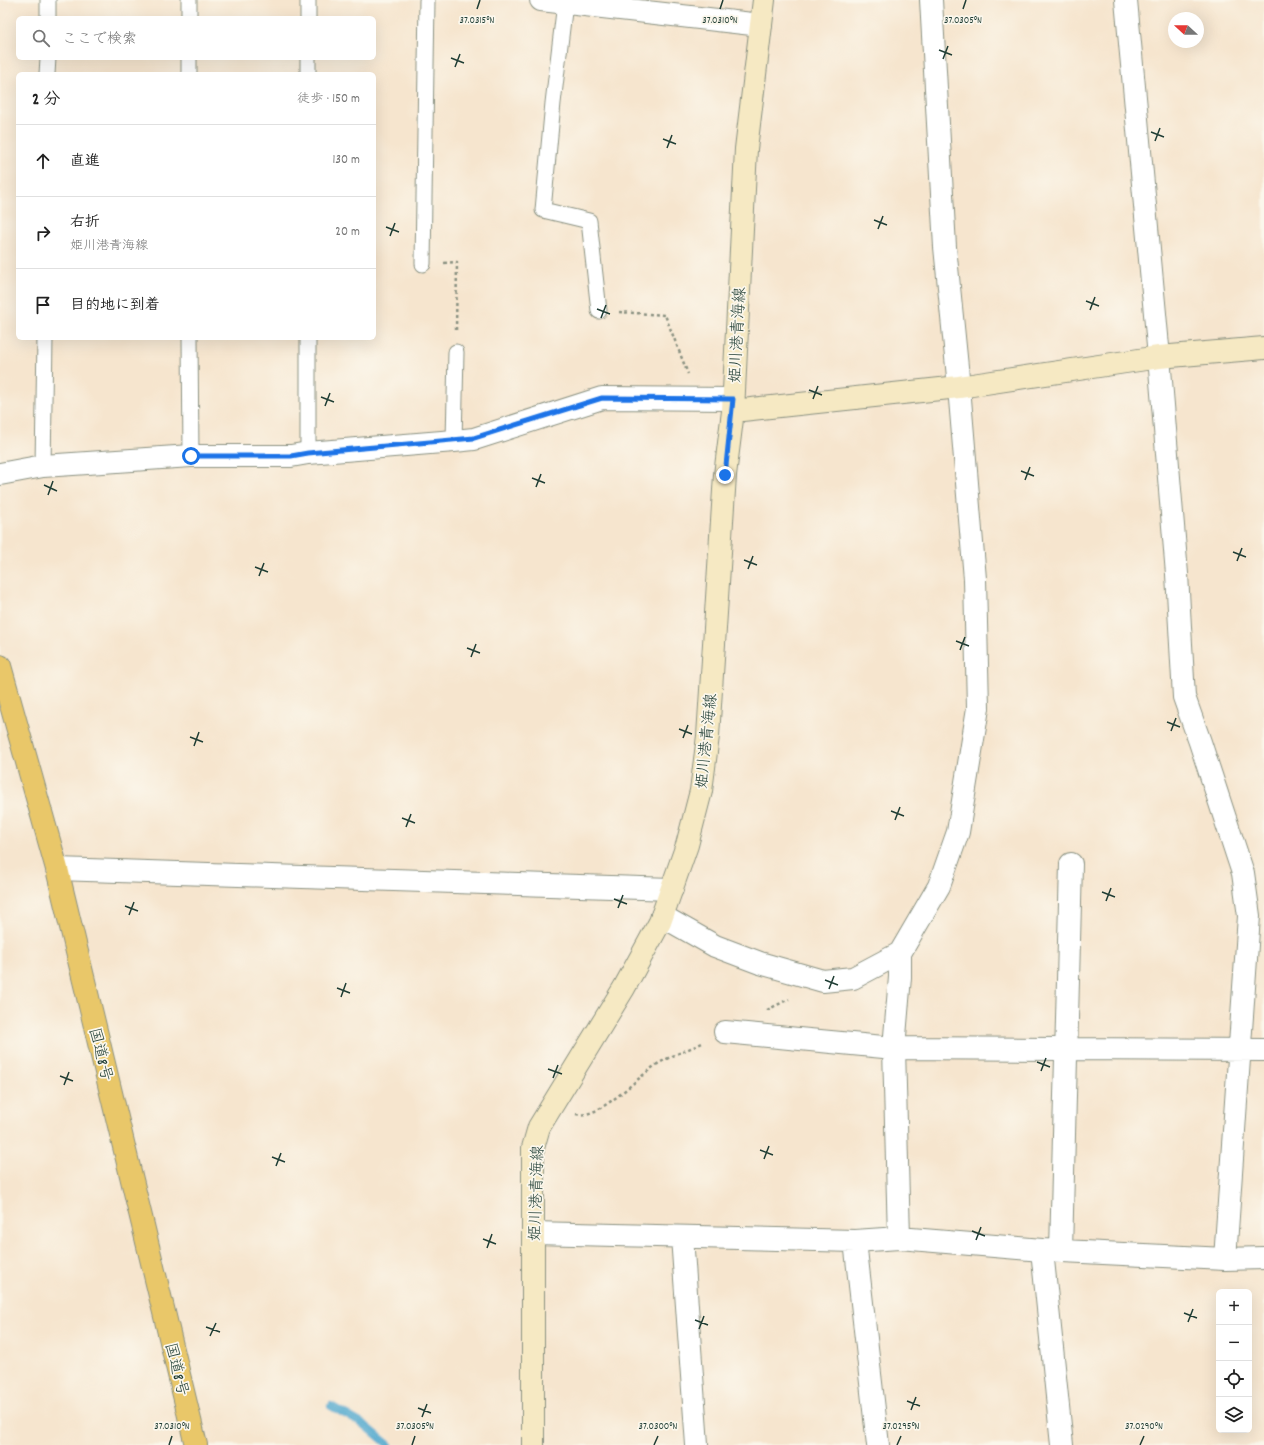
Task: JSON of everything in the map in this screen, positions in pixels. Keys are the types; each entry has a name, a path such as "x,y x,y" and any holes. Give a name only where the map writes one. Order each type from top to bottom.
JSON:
{"highway":[{"name":"国道8号","path":"0,666 58,869 196,1445"}],"main road":[{"name":"姫川港青海線","path":"533,1445 533,1148 539,1127 624,988 662,916 687,845 701,792 708,736 725,475 733,405 746,150 764,0"},
{"path":"733,405 959,387 1160,357 1264,348"}],"street":[{"path":"540,0 761,24"},
{"path":"899,1238 894,1048 900,977 900,953 939,886 958,832 978,708 975,579 959,387 945,247 931,0"},
{"path":"1126,0 1160,357 1177,574 1184,697 1243,873 1249,916 1225,1259"},
{"path":"0,474 43,466 191,456 291,456 308,453 454,441 474,438 602,398 696,398 733,405"},
{"path":"1062,1445 1052,1251 1066,1049 1071,864"},
{"path":"58,869 672,889"},
{"path":"662,916 715,946 760,963 823,981 853,978 900,953"},
{"path":"725,1032 894,1048 1264,1050"},
{"path":"533,1233 855,1241 899,1238 1052,1251 1225,1259 1264,1258"},
{"path":"682,1236 697,1445"},
{"path":"855,1241 878,1445"}],"lane":[{"path":"48,0 48,16"},
{"path":"189,0 189,16"},
{"path":"308,0 308,16"},
{"path":"423,264 427,0"},
{"path":"565,3 553,102 543,210 589,221 599,311"},
{"path":"47,72 48,60"},
{"path":"189,60 190,72"},
{"path":"308,60 308,72"},
{"path":"43,466 44,340"},
{"path":"190,340 191,456"},
{"path":"308,340 308,453"},
{"path":"454,441 456,352"}],"path":[{"path":"423,264 457,262 456,352"},
{"path":"599,311 664,315 692,383 696,398"},
{"path":"767,1010 823,981"},
{"path":"550,1108 582,1115 605,1105 660,1062 725,1032"}],"waterway":[{"path":"331,1406 366,1426 389,1445"}],"route":[{"path":"191,456 291,456 308,453 454,441 474,438 602,398 733,399 725,475"}]}
